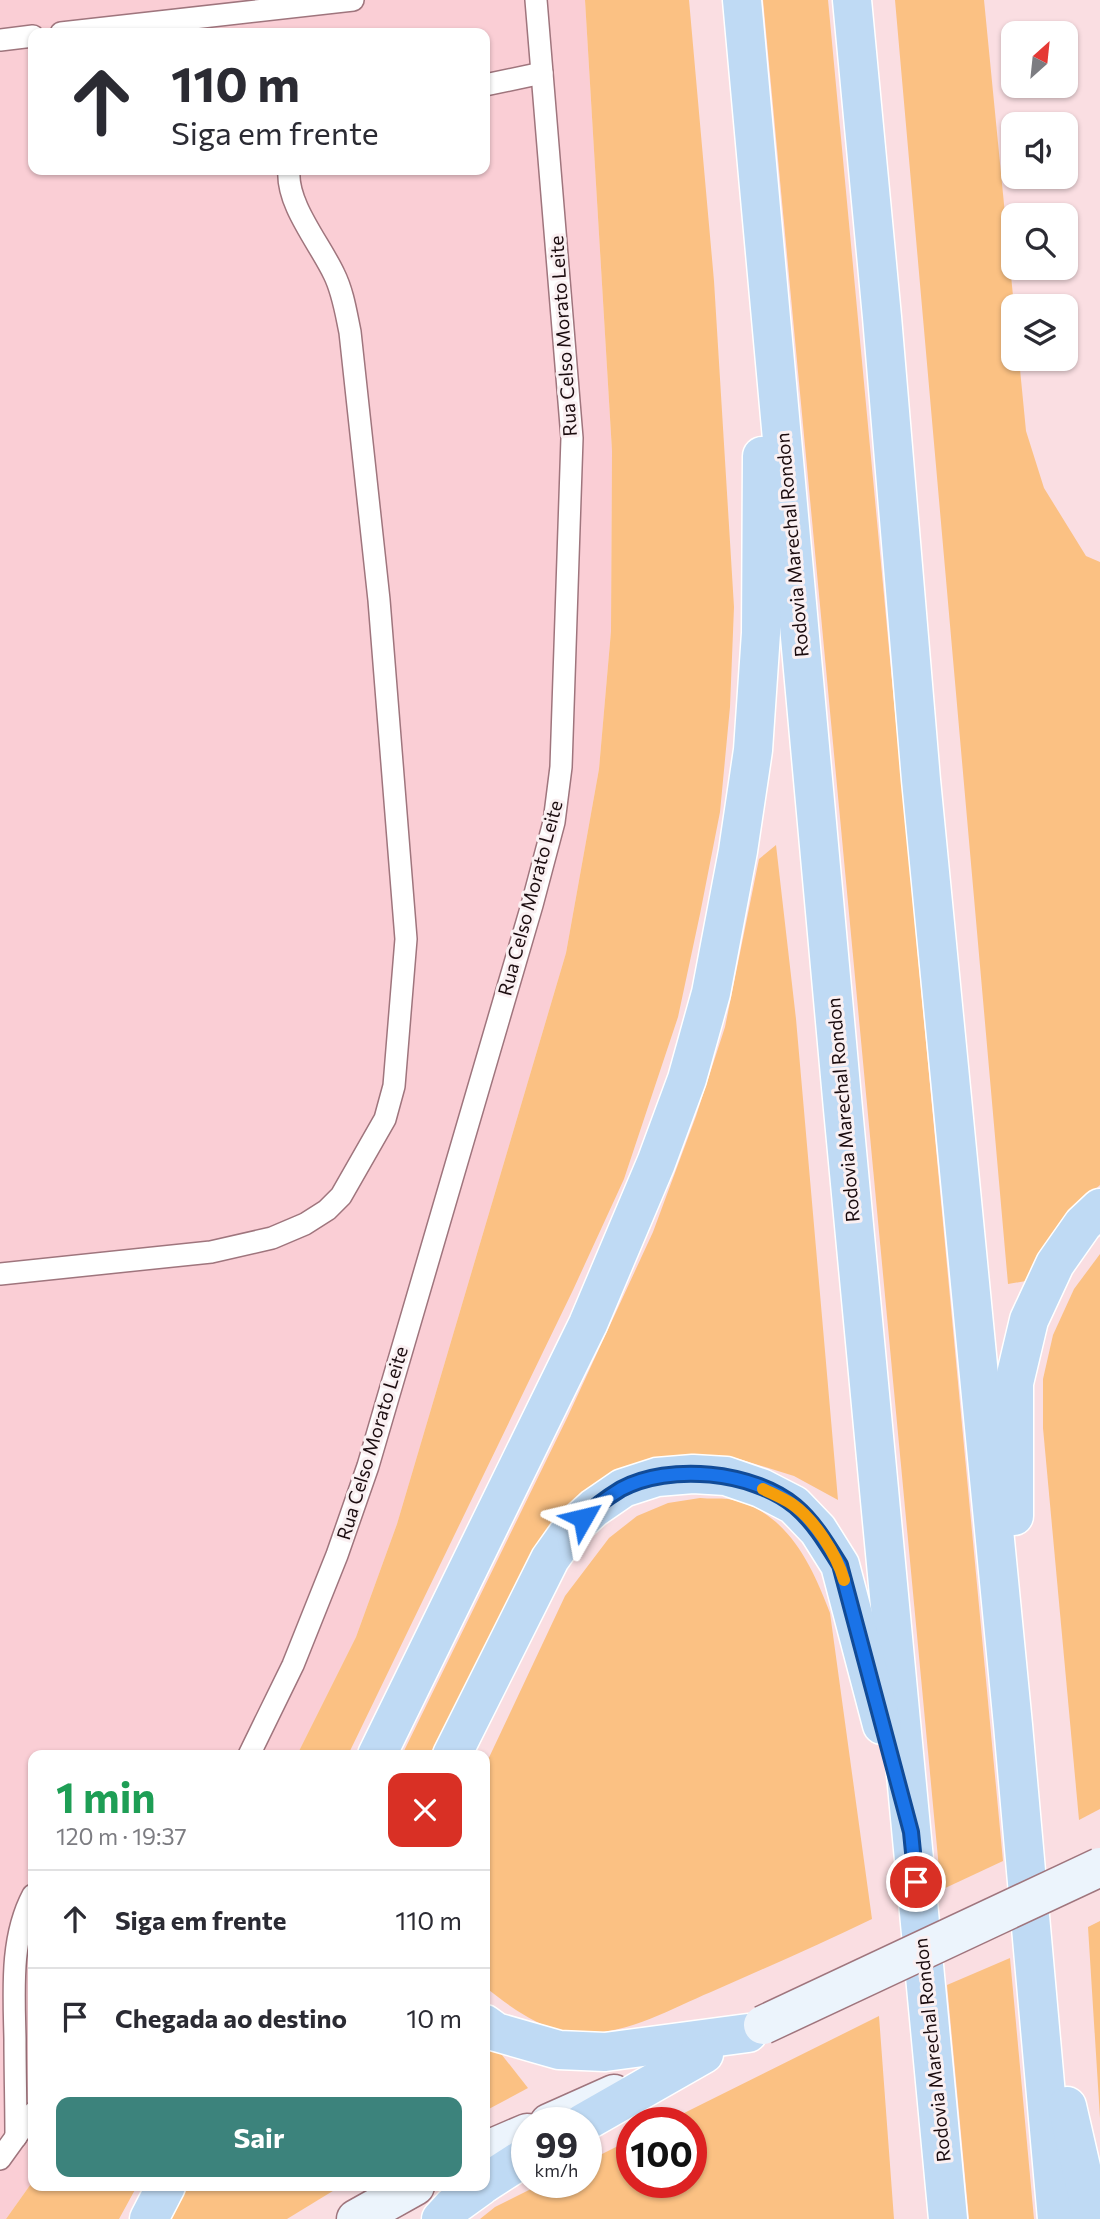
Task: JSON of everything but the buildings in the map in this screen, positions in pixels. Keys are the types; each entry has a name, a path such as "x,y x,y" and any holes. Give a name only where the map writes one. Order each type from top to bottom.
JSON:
{"highway":[{"name":"Rodovia Marechal Rondon","path":"742,0 948,2219"},
{"path":"852,0 927,847 1013,1725 1057,2219"},
{"path":"379,1750 588,1324 656,1163 687,1079 711,993 738,851 752,750 761,634 762,226"},
{"path":"1013,1725 1014,1384 1029,1320 1055,1264 1083,1224 1100,1208"},
{"path":"454,1750 550,1559 572,1528 594,1508 623,1488 657,1477 693,1474 726,1476 761,1488 794,1505 818,1530 840,1565 911,1832"},
{"path":"1033,1954 1091,2211 1096,2219"},
{"path":"490,2028 496,2032 559,2050 605,2052 756,2029"},
{"path":"602,2112 704,2053"},
{"path":"930,2219 933,2057"},
{"path":"490,2180 511,2166"},
{"path":"149,2219 163,2191"},
{"path":"441,2219 474,2191"}],"main road":[{"path":"584,2107 1100,1867"},
{"path":"490,2149 511,2140"},
{"path":"356,2219 406,2191"}],"lane":[{"path":"105,28 353,0"},
{"name":"Rua Celso Morato Leite","path":"251,1750 293,1665 337,1555 368,1466 532,905 554,821 561,767 572,438 536,0"},
{"path":"0,40 28,37"},
{"path":"490,84 542,73"},
{"path":"0,1274 211,1252 272,1238 305,1224 327,1210 341,1196 384,1119 394,1086 406,939 379,600 351,346 344,302 335,275 293,196 288,175"},
{"path":"16,2137 17,1939 28,1904"},
{"path":"0,2159 28,2120"}],"shaded area":[{"path":"0,0 585,0 612,451 611,631 599,769 566,953 397,1524 356,1637 300,1750 28,1750 28,2188 6,2219 0,2219"},
{"path":"585,0 689,0 714,281 734,607 730,707 720,812 678,1017 624,1179 350,1750 300,1750 356,1637 397,1524 566,953 599,769 611,631 612,451"},
{"path":"763,0 828,0 1003,1861 941,1890"},
{"path":"895,0 984,0 1004,203 1001,203 1001,280 1011,280 1013,294 1001,294 1001,371 1020,371 1026,431 1044,488 1086,556 1100,562 1100,1185 1068,1218 1026,1281 1008,1284"},
{"path":"776,845 796,1019 838,1500 794,1476 739,1459 702,1455 664,1459 528,1562 434,1750 404,1750 568,1416 653,1232 696,1116 725,1027 759,859"},
{"path":"1100,1254 1100,1809 1079,1820 1043,1428 1043,1379 1053,1335 1074,1289"},
{"path":"700,1498 728,1499 748,1505 766,1514 781,1527 794,1542 815,1576 830,1613 872,1919 630,2026 596,2033 565,2031 540,2023 517,2011 490,1991 490,1755 565,1596 609,1538 637,1516 668,1503"},
{"path":"1100,1921 1100,2118 1088,1927"},
{"path":"1010,1958 1034,2219 969,2219 947,1985"},
{"path":"879,2016 894,2219 480,2219 513,2198 602,2198 602,2154 616,2147 616,2198 707,2198 707,2107 696,2107"},
{"path":"490,2047 502,2055 528,2088 490,2108"},
{"path":"28,2188 28,2191 134,2191 119,2219 6,2219"},
{"path":"185,2191 333,2191 287,2219 171,2219"}],"slow traffic":[{"path":"763,1489 794,1505 818,1530 840,1565 844,1580"}],"route":[{"path":"583,1518 623,1488 657,1477 693,1474 726,1476 761,1488 794,1505 818,1530 840,1565 911,1832 916,1882"}]}
